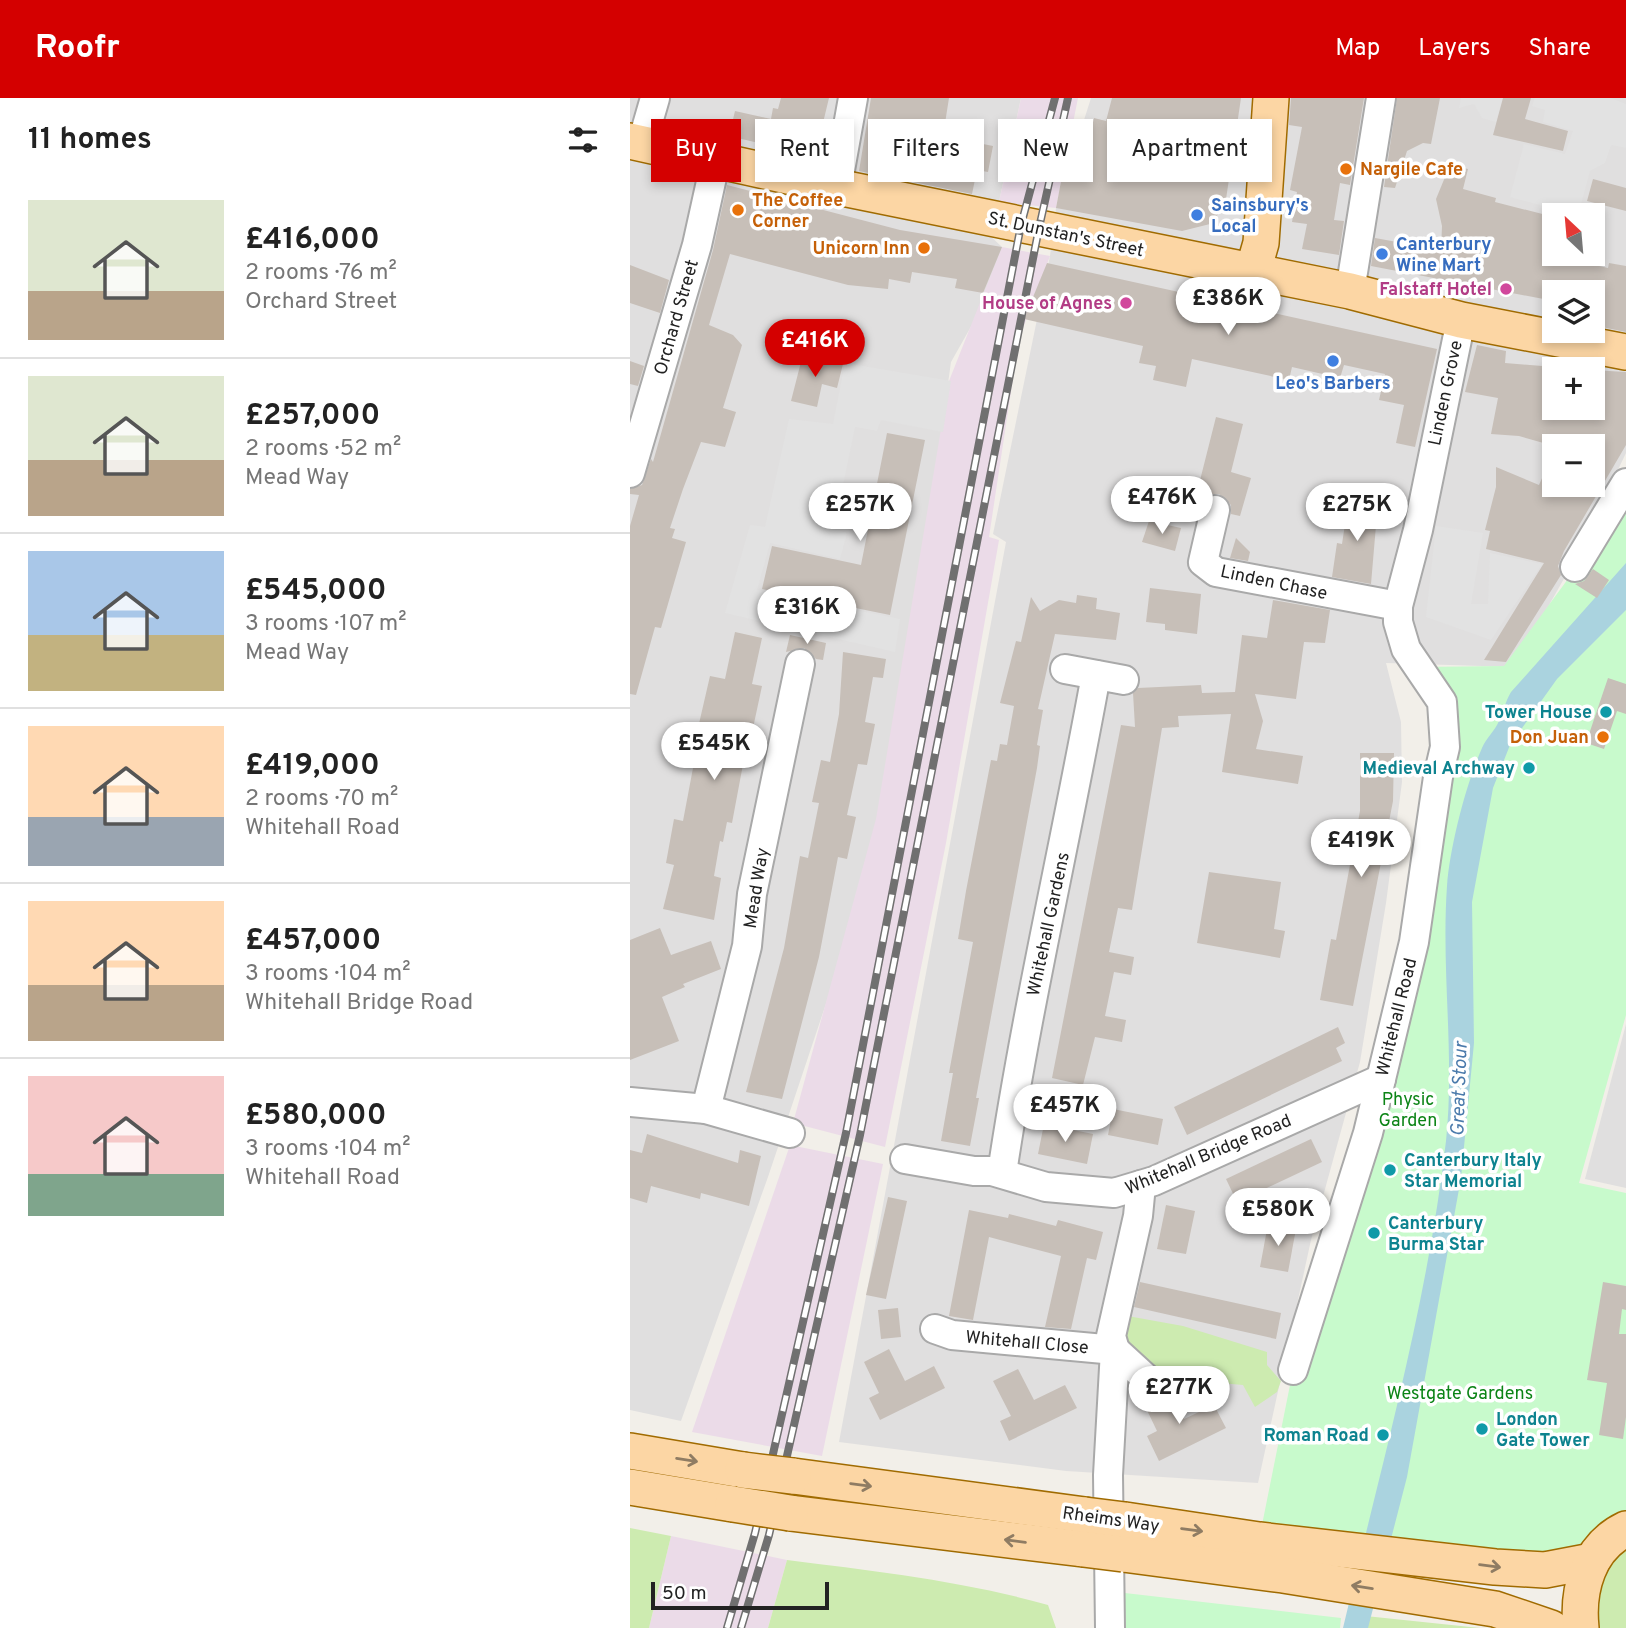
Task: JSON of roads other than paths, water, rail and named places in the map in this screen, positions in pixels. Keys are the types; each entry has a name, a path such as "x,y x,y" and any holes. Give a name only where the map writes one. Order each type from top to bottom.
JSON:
{"main road":[{"path":"1253,271 1261,243 1271,98"},
{"name":"St. Dunstan's Street","path":"741,165 837,187 1350,291 1461,320 1626,352"},
{"name":"Rheims Way","path":"630,1451 743,1470 1084,1515 1124,1537 1286,1558 1435,1558 1545,1570 1592,1561"},
{"name":"Rheims Way","path":"630,1487 790,1513 1083,1549 1124,1537"},
{"path":"1581,1628 1578,1607 1582,1583 1592,1561 1624,1527"},
{"name":"Rheims Way","path":"1286,1558 1430,1597 1496,1609 1551,1628"}],"street":[{"path":"636,142 655,98"},
{"path":"837,187 853,98"},
{"path":"1350,291 1381,98"},
{"name":"Orchard Street","path":"630,473 640,401 697,245 711,182"},
{"name":"Linden Grove","path":"1418,667 1406,649 1398,622 1398,606 1418,530 1461,320"},
{"path":"1575,567 1626,483"},
{"name":"Linden Chase","path":"1215,510 1203,562 1216,572 1398,606"},
{"name":"Mead Way","path":"706,1109 747,946 752,894 800,664"},
{"name":"Whitehall Road","path":"1286,1364 1368,1133 1414,942 1438,777 1445,747 1442,702 1418,667"},
{"name":"Whitehall Gardens","path":"1002,1173 1016,1080 1059,876 1110,677 1065,669"},
{"name":"Whitehall Bridge Road","path":"905,1159 1002,1173 1046,1187 1100,1194 1141,1185 1381,1079"},
{"path":"630,1102 706,1109 790,1133"},
{"path":"1110,1628 1108,1475 1115,1350 1111,1336 1138,1216 1141,1185"},
{"name":"Whitehall Close","path":"935,1329 961,1336 1115,1350"},
{"path":"1115,1350 1150,1382"}],"water":[{"name":"Great Stour","path":"1626,563 1626,610 1557,679 1510,745 1493,788 1472,902 1474,1043 1461,1178 1407,1477 1368,1628 1343,1628 1402,1386 1438,1203 1446,1141 1449,1077 1447,886 1460,816 1482,748 1497,725 1511,692"}],"railway":[{"path":"727,1628 755,1533 846,1133 1021,225 1055,98"},
{"path":"741,1628 769,1535 860,1135 1039,228 1068,98"}],"place":[{"name":"Nargile Cafe","path":"1346,169"},
{"name":"The Coffee Corner","path":"738,210"},
{"name":"Sainsbury's Local","path":"1197,215"},
{"name":"Unicorn Inn","path":"924,248"},
{"name":"Canterbury Wine Mart","path":"1382,254"},
{"name":"Falstaff Hotel","path":"1506,289"},
{"name":"House of Agnes","path":"1126,303"},
{"name":"Leo's Barbers","path":"1333,361"},
{"name":"Tower House","path":"1606,712"},
{"name":"Don Juan","path":"1603,737"},
{"name":"Medieval Archway","path":"1529,768"},
{"name":"Canterbury Italy Star Memorial","path":"1390,1170"},
{"name":"Canterbury Burma Star","path":"1374,1233"},
{"name":"London Gate Tower","path":"1482,1429"},
{"name":"Roman Road","path":"1383,1435"}],"park label":[{"name":"Physic Garden","path":"1408,1109"},
{"name":"Westgate Gardens","path":"1460,1393"}]}
